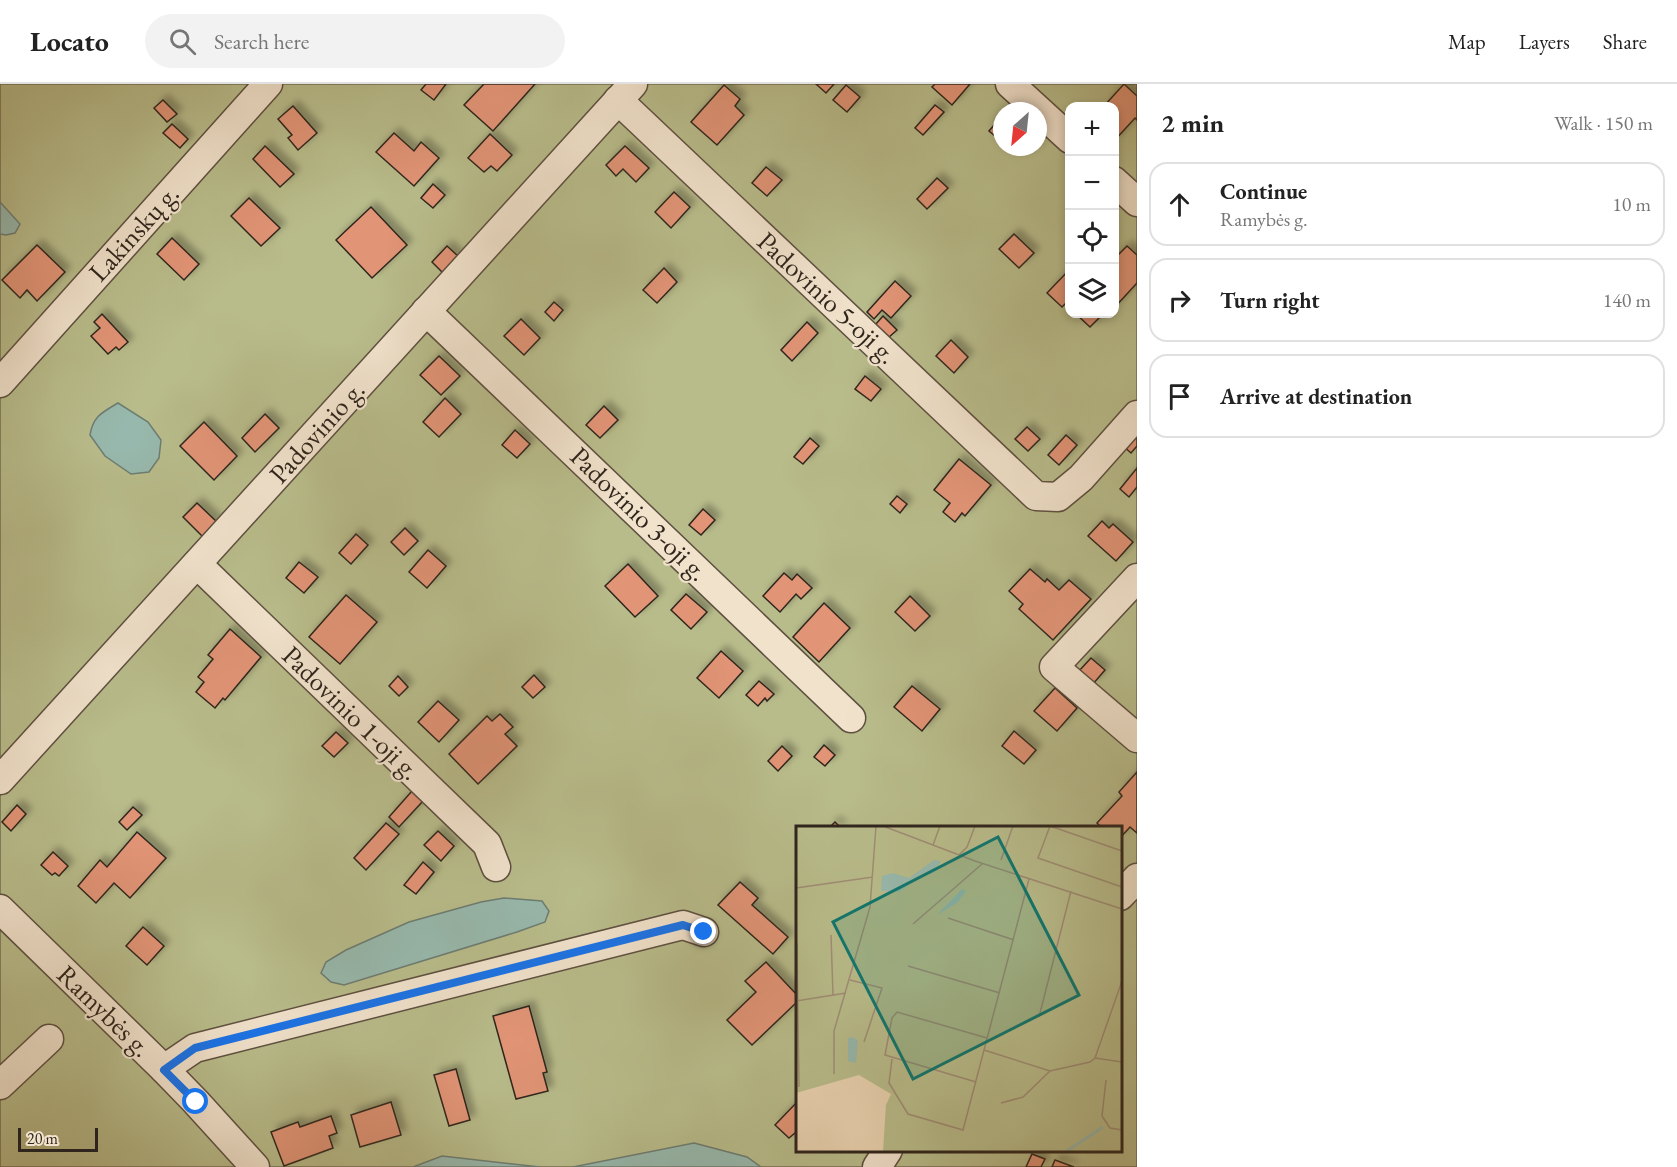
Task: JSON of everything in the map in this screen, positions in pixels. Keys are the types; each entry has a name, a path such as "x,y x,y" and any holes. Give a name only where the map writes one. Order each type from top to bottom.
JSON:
{"street":[{"name":"Lakinskų g.","path":"0,382 268,84"},
{"path":"1010,84 1065,134"},
{"name":"Padovinio g.","path":"0,780 626,92"},
{"name":"Padovinio 5-oji g.","path":"626,92 1036,496 1058,497 1081,478 1137,414"},
{"path":"1119,186 1137,202"},
{"name":"Padovinio 3-oji g.","path":"426,311 851,718"},
{"name":"Padovinio 1-oji g.","path":"196,564 486,844 496,867"},
{"path":"1137,578 1054,667 1137,738"},
{"path":"1122,894 1137,878"},
{"name":"Ramybės g.","path":"0,909 196,1102 255,1167"},
{"path":"164,1070 195,1048 683,925 704,932"},
{"path":"0,1085 49,1039"},
{"path":"877,1167 887,1152"}],"green space":[{"path":"0,84 1137,84 1137,1167 0,1167"}],"water":[{"path":"0,202 20,224 15,233 0,234"},
{"path":"118,403 148,422 161,440 159,458 149,472 131,474 105,456 90,435 96,419"},
{"path":"504,898 542,901 549,911 545,922 344,985 331,982 321,973 326,962 346,950 409,922"},
{"path":"694,1143 747,1157 761,1167 573,1167"},
{"path":"442,1156 540,1167 413,1167"}],"building":[{"path":"426,84 446,84 434,100 421,90"},
{"path":"484,84 535,84 493,131 464,105"},
{"path":"816,84 834,84 826,93"},
{"path":"935,84 970,84 952,105 932,87"},
{"path":"1124,84 1137,96 1137,120 1135,118 1119,136 1119,102 1108,102"},
{"path":"724,85 740,99 735,106 744,115 717,145 691,122"},
{"path":"846,85 860,97 847,112 833,100"},
{"path":"163,100 177,114 167,122 154,108"},
{"path":"935,105 944,112 923,135 915,128"},
{"path":"293,106 317,133 298,150 288,138 292,135 278,119"},
{"path":"172,124 188,139 180,148 163,133"},
{"path":"394,133 414,151 421,142 439,158 414,186 376,152"},
{"path":"490,134 512,155 497,171 491,166 484,172 468,158"},
{"path":"265,146 294,174 280,187 253,159"},
{"path":"625,146 649,168 636,182 623,169 616,176 606,165"},
{"path":"766,167 782,180 767,196 752,183"},
{"path":"937,178 948,188 927,209 917,199"},
{"path":"433,184 445,195 433,208 421,198"},
{"path":"674,192 690,207 671,228 655,212"},
{"path":"249,198 280,228 261,246 231,216"},
{"path":"371,207 407,245 372,278 336,240"},
{"path":"1014,234 1034,253 1019,268 999,249"},
{"path":"172,238 199,264 184,280 157,254"},
{"path":"37,245 65,272 37,301 27,290 20,298 2,280"},
{"path":"447,246 459,257 443,273 432,262"},
{"path":"1127,246 1137,255 1137,283 1119,303 1119,264 1119,254"},
{"path":"664,268 677,282 657,303 643,290"},
{"path":"1065,274 1065,304 1062,307 1047,293"},
{"path":"895,281 911,296 891,318 882,310 874,319 867,312"},
{"path":"554,302 563,310 554,321 545,312"},
{"path":"102,314 128,342 119,350 116,347 108,354 91,336 100,328 94,322"},
{"path":"883,316 897,330 888,338 875,325"},
{"path":"1080,318 1099,318 1090,327"},
{"path":"521,319 540,338 524,355 504,336"},
{"path":"807,322 818,333 792,361 781,350"},
{"path":"951,340 968,357 954,373 936,356"},
{"path":"439,356 460,376 441,395 420,375"},
{"path":"865,376 881,389 871,401 855,389"},
{"path":"445,398 461,414 439,437 423,422"},
{"path":"604,406 618,420 600,438 586,425"},
{"path":"265,414 279,428 255,452 242,438"},
{"path":"204,422 237,456 214,480 180,446"},
{"path":"1027,427 1040,439 1028,451 1015,439"},
{"path":"1137,428 1137,446 1131,453 1122,445"},
{"path":"515,430 530,444 517,458 502,445"},
{"path":"1066,435 1077,445 1059,465 1048,455"},
{"path":"810,438 819,446 803,464 794,457"},
{"path":"959,459 991,485 965,516 962,513 955,522 943,512 950,503 934,490"},
{"path":"1137,468 1137,487 1129,497 1120,489"},
{"path":"897,496 907,504 900,513 890,504"},
{"path":"197,503 217,522 203,537 183,517"},
{"path":"703,509 715,520 701,535 689,525"},
{"path":"1102,521 1109,528 1113,524 1133,542 1116,561 1088,536"},
{"path":"405,528 418,541 404,555 391,542"},
{"path":"356,534 368,545 351,564 339,553"},
{"path":"428,550 446,566 427,588 409,572"},
{"path":"299,562 318,577 304,593 286,578"},
{"path":"628,564 658,596 635,617 605,586"},
{"path":"1030,569 1045,582 1047,579 1059,590 1069,580 1091,599 1053,640 1019,609 1023,604 1009,591"},
{"path":"784,573 792,580 797,574 812,588 801,599 796,594 780,612 763,596"},
{"path":"686,594 707,612 691,629 671,610"},
{"path":"346,595 377,622 340,664 309,637"},
{"path":"910,596 930,616 915,631 895,612"},
{"path":"824,603 850,628 819,662 793,637"},
{"path":"230,629 261,657 225,700 223,698 215,708 196,692 204,682 198,677 213,659 208,655"},
{"path":"721,651 743,671 719,698 697,678"},
{"path":"1091,658 1105,670 1093,684 1079,671"},
{"path":"534,675 545,687 533,698 522,687"},
{"path":"398,676 408,687 399,696 389,686"},
{"path":"759,681 774,694 767,701 765,698 758,706 746,695"},
{"path":"912,686 940,709 922,731 894,707"},
{"path":"1055,688 1077,708 1057,731 1034,711"},
{"path":"438,701 459,720 439,742 418,722"},
{"path":"500,714 513,727 505,734 517,746 478,784 449,754 487,716 492,721"},
{"path":"1014,731 1036,750 1024,764 1002,746"},
{"path":"336,732 348,743 334,757 322,746"},
{"path":"824,745 835,755 825,766 814,757"},
{"path":"782,746 792,756 778,771 768,761"},
{"path":"1137,772 1137,833 1130,827 1122,836 1122,826 1100,826 1097,823 1122,796 1119,792"},
{"path":"412,791 423,801 399,827 389,817"},
{"path":"17,805 26,814 11,831 2,822"},
{"path":"133,807 142,815 127,830 119,822"},
{"path":"386,823 399,834 366,870 354,858"},
{"path":"438,831 454,846 441,861 424,845"},
{"path":"137,832 166,858 130,898 114,883 96,903 78,886 100,860 107,867"},
{"path":"53,852 68,866 59,876 55,873 52,875 41,865"},
{"path":"423,862 434,872 416,894 404,885"},
{"path":"740,882 758,898 752,905 788,937 773,954 718,905"},
{"path":"143,927 164,946 147,965 126,946"},
{"path":"766,962 796,994 796,1003 752,1045 727,1020 756,992 745,981"},
{"path":"529,1006 547,1072 543,1073 548,1091 516,1099 493,1016"},
{"path":"456,1069 470,1120 449,1126 434,1075"},
{"path":"391,1102 401,1135 360,1147 351,1115"},
{"path":"796,1103 796,1134 789,1138 775,1125"},
{"path":"331,1116 337,1133 329,1136 333,1148 284,1166 271,1132 298,1122 300,1127"},
{"path":"1032,1154 1045,1159 1041,1167 1026,1167"},
{"path":"1055,1160 1074,1167 1052,1167"}],"route":[{"path":"196,1102 164,1070 195,1048 683,925 704,932"}]}
